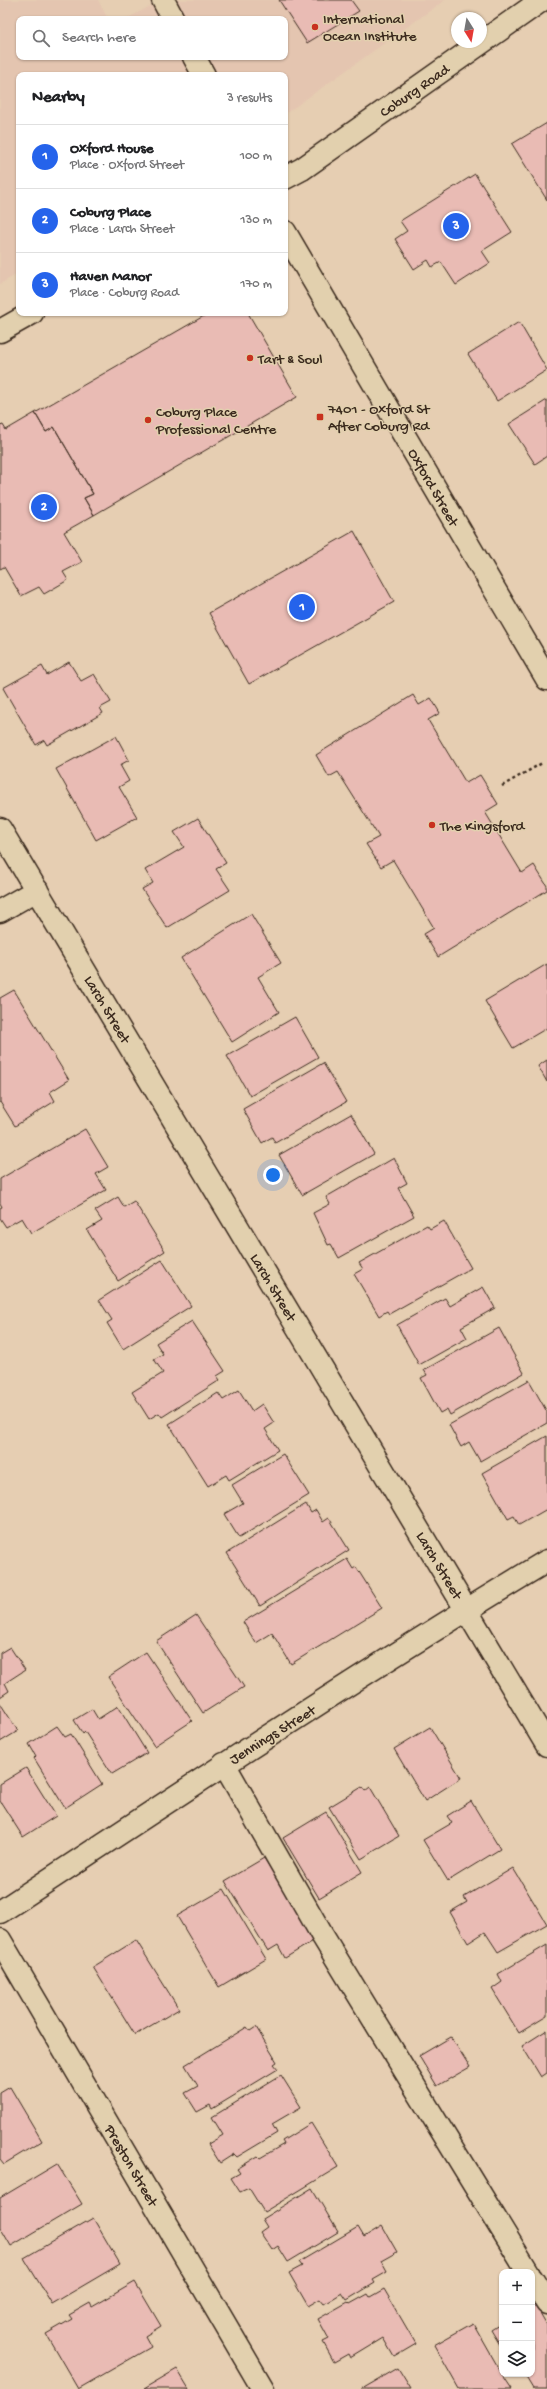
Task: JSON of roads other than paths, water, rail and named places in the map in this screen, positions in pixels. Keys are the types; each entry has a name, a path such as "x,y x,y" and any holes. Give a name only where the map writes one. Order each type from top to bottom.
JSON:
{"street":[{"path":"163,0 171,16"},
{"name":"Coburg Road","path":"288,176 302,169 542,0"},
{"path":"196,60 202,72"},
{"name":"Oxford Street","path":"288,237 547,679"},
{"path":"0,331 27,316"},
{"name":"Larch Street","path":"0,830 547,1745"},
{"path":"0,911 37,890"},
{"name":"Jennings Street","path":"0,1912 224,1764 467,1609 547,1561"},
{"path":"224,1764 322,1935 526,2269"},
{"name":"Preston Street","path":"0,1940 264,2389"},
{"path":"535,2284 547,2303"}],"place":[{"name":"International Ocean Institute","path":"315,27"},
{"name":"Haven Manor","path":"456,226"},
{"name":"Tart & Soul","path":"250,358"},
{"name":"7401 - Oxford St After Coburg Rd","path":"320,417"},
{"name":"Coburg Place Professional Centre","path":"148,420"},
{"name":"Coburg Place","path":"44,507"},
{"name":"Oxford House","path":"302,607"},
{"name":"The Kingsford","path":"432,825"}]}
